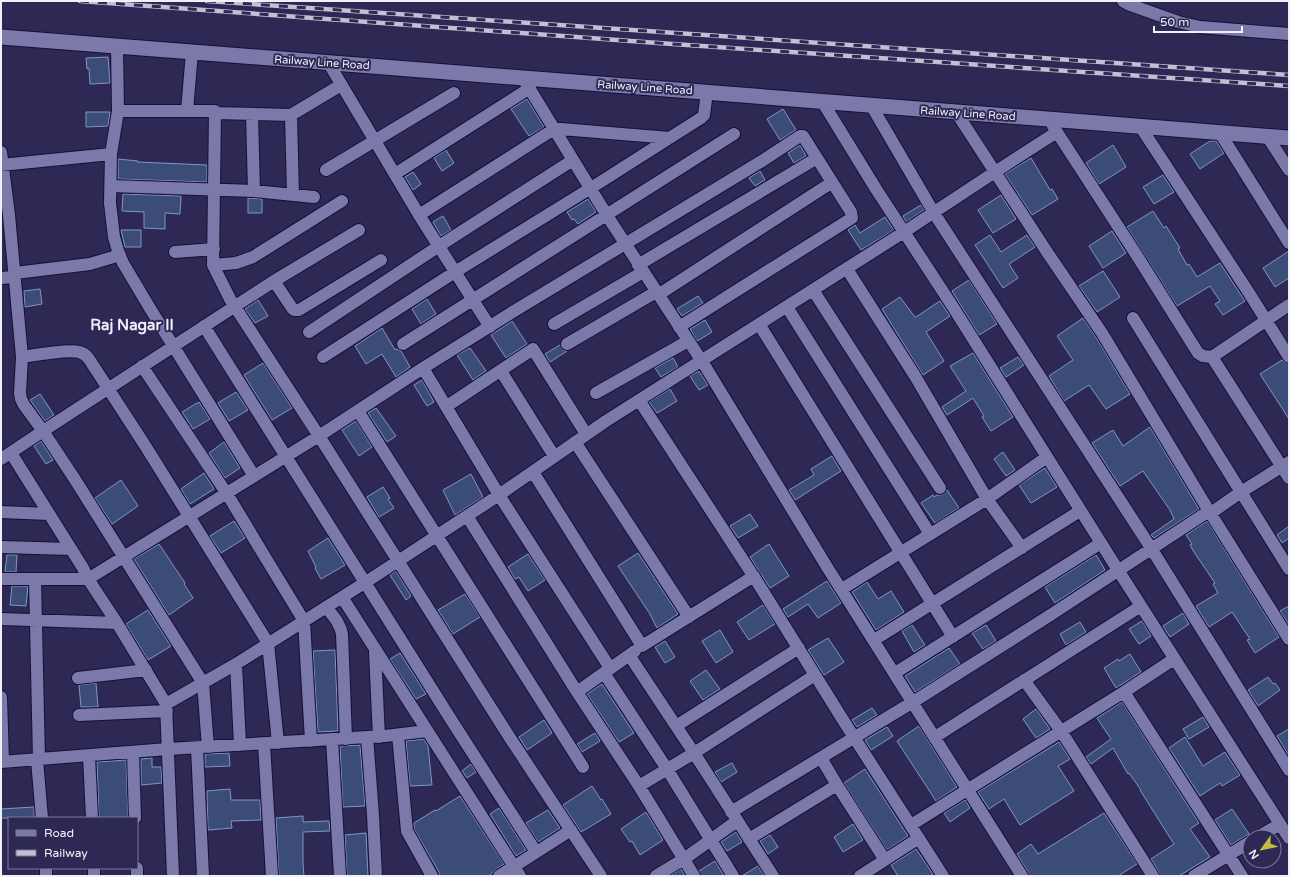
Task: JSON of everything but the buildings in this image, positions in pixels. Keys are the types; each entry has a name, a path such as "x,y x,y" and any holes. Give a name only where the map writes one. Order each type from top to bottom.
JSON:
{"street":[{"path":"1124,1 1128,4 1178,22 1200,26 1289,34"},
{"name":"Railway Line Road","path":"1,37 328,62 526,83 707,92 1289,138"},
{"path":"117,46 118,111 111,154 110,203 114,237 120,255 150,310 174,346 254,476"},
{"path":"187,111 192,52"},
{"path":"328,62 419,215 490,327"},
{"path":"395,174 526,83 606,214 701,361 894,673 1022,876"},
{"path":"118,111 215,111 215,113 291,115 341,85"},
{"path":"323,357 455,272 701,118 704,115 707,92"},
{"path":"326,170 454,93"},
{"path":"822,101 876,189 958,314 1080,511 1289,838"},
{"path":"871,105 934,213 1151,548 1289,770"},
{"path":"956,112 1046,252 1102,333 1210,512 1289,638"},
{"path":"215,113 214,265 235,306 510,738 601,876"},
{"path":"252,114 254,191"},
{"path":"291,115 292,195"},
{"path":"1049,119 1198,353 1203,356 1212,356 1289,305"},
{"path":"1140,126 1289,357"},
{"path":"419,215 554,129 561,128 670,138"},
{"path":"80,715 166,707 398,562 533,472 586,434 847,269 994,172 1058,132"},
{"path":"1220,132 1289,243"},
{"path":"403,344 734,134"},
{"path":"1,579 88,579 286,457 423,368 490,327 511,312 626,244 762,161 800,136 804,137 831,183 851,212 852,218 679,327"},
{"path":"1268,136 1289,170"},
{"path":"1,152 9,215 22,357 21,399 124,557 203,683 203,876"},
{"path":"2,165 111,154"},
{"path":"554,324 640,268 817,158"},
{"path":"310,332 439,246 574,160"},
{"path":"567,344 657,294 831,183"},
{"path":"111,186 254,191 314,197"},
{"path":"214,265 236,263 253,257 342,201"},
{"path":"173,876 166,707 146,670 88,579 83,568 49,514 6,456 274,280 359,230"},
{"path":"175,252 214,249"},
{"path":"1,278 90,264 120,255"},
{"path":"274,280 292,308 294,310 299,310 381,260"},
{"path":"847,269 915,376 987,499 1022,548"},
{"path":"813,290 940,488"},
{"path":"787,306 930,534"},
{"path":"1133,318 1289,569"},
{"path":"759,324 900,554 953,637"},
{"path":"204,326 450,718 536,852"},
{"path":"596,393 688,341"},
{"path":"447,406 533,349 586,434"},
{"path":"22,357 71,351 81,352 89,359 107,389 146,447 268,643 278,743"},
{"path":"1212,356 1286,465 1289,478"},
{"path":"142,366 226,493 304,621 311,741"},
{"path":"423,368 499,495 733,876"},
{"path":"501,371 554,456"},
{"path":"639,400 754,576 854,737 943,876"},
{"path":"358,411 583,767"},
{"path":"575,442 689,617"},
{"path":"842,589 987,499 1047,457"},
{"path":"656,876 711,840 734,817 821,758 1052,614 1151,548 1286,465"},
{"path":"533,472 642,646"},
{"path":"874,640 1080,511"},
{"path":"1,512 49,514"},
{"path":"467,516 577,692 639,786 694,876"},
{"path":"894,673 1101,543"},
{"path":"1,547 71,549"},
{"path":"577,692 642,646 754,576"},
{"path":"35,579 38,760 42,817"},
{"path":"342,597 517,872"},
{"path":"934,737 1141,606"},
{"path":"326,607 338,622 342,634 346,739"},
{"path":"1,619 117,623"},
{"path":"676,726 799,648"},
{"path":"375,650 373,815 376,876"},
{"path":"629,655 773,876"},
{"path":"911,826 1174,659"},
{"path":"236,664 240,745"},
{"path":"78,678 146,670"},
{"path":"639,786 694,753 815,674"},
{"path":"1024,680 1061,732 1153,876"},
{"path":"1124,692 1242,876"},
{"path":"1,697 2,762 168,749 346,739 427,731"},
{"path":"398,735 407,831 432,876"},
{"path":"332,739 340,876"},
{"path":"264,744 272,876"},
{"path":"133,752 135,817"},
{"path":"89,756 92,817"},
{"path":"821,758 836,785 885,860"},
{"path":"749,839 836,785"},
{"path":"1272,829 1280,824"},
{"path":"499,876 517,872 536,852 571,830"},
{"path":"860,876 919,838"},
{"path":"1194,876 1242,847"}],"railway":[{"path":"80,1 658,43 1289,86"},
{"path":"207,1 1289,75"}],"district":[{"name":"Raj Nagar II","path":"132,325"}]}
